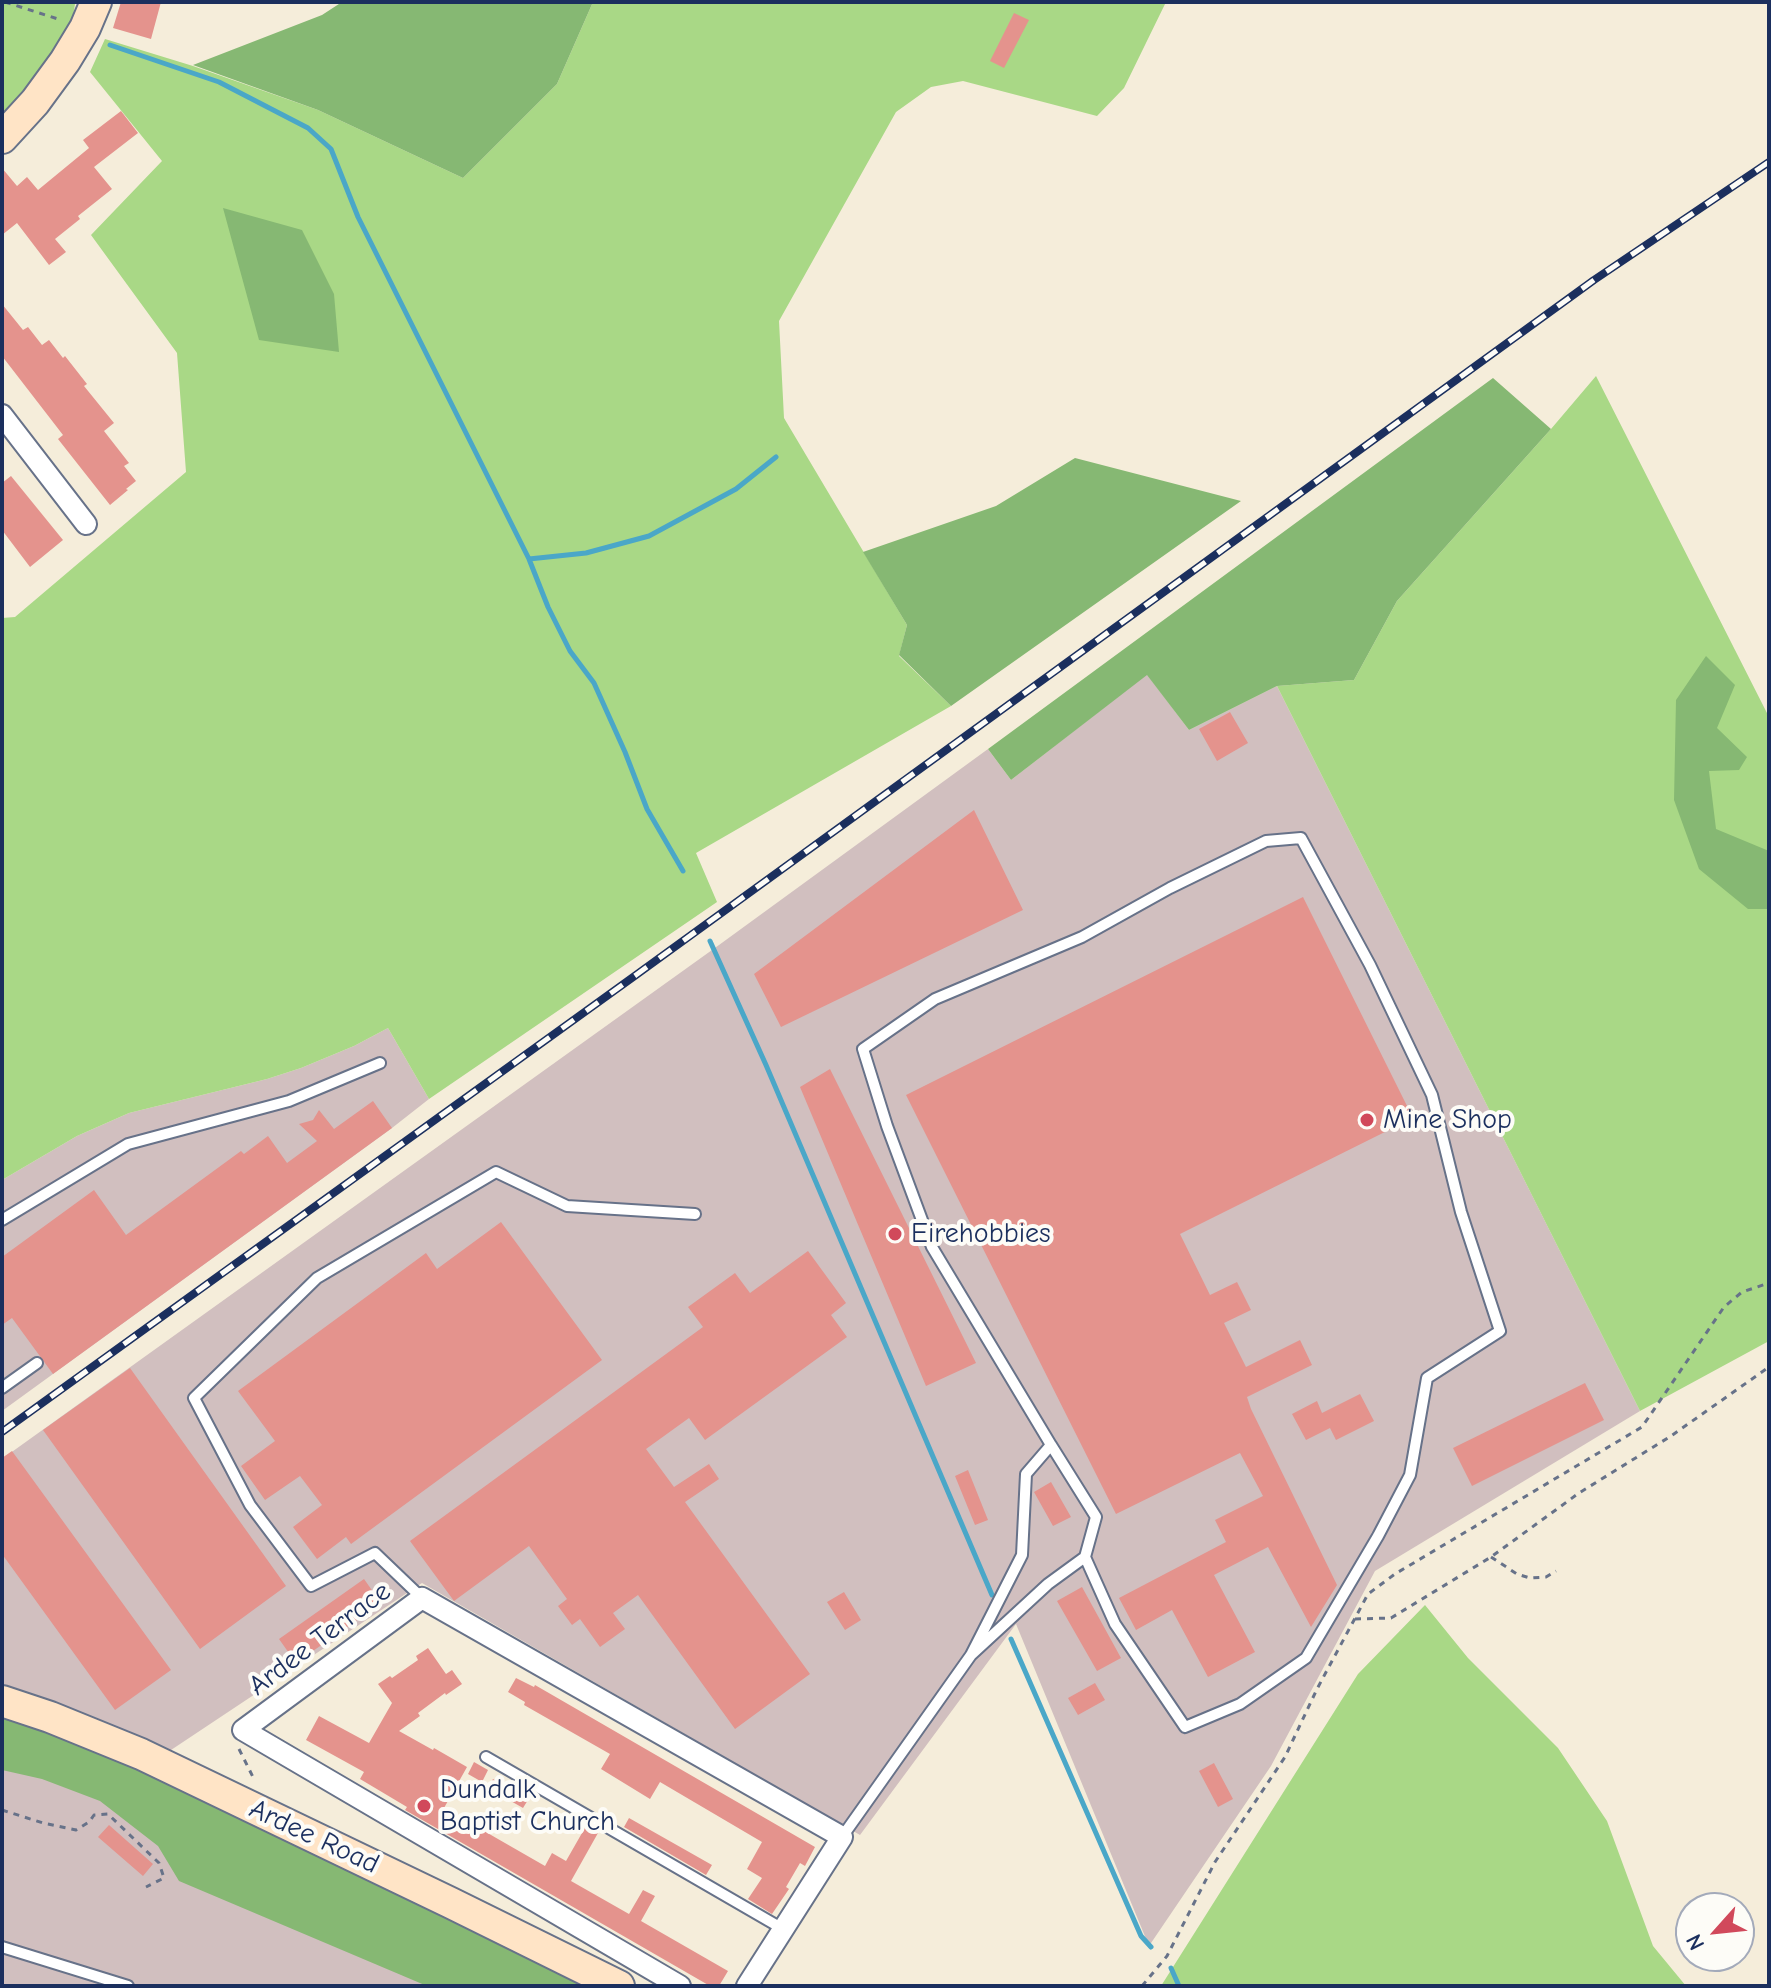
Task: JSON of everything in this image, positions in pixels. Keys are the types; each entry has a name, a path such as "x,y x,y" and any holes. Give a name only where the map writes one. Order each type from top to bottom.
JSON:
{"main road":[{"path":"2,138 58,71 85,28 96,2"},
{"name":"Ardee Road","path":"2,1701 141,1754 620,1986"}],"street":[{"path":"2,415 86,524"},
{"name":"Ardee Terrace","path":"680,1986 243,1730 422,1598 842,1837"},
{"path":"747,1986 842,1837"},
{"path":"620,1986 631,1957"}],"lane":[{"path":"971,1655 1048,1584 1085,1557 1096,1517 932,1247 887,1126 863,1049 935,999 1082,937 1170,888 1266,841 1301,838 1370,965 1432,1095 1461,1212 1500,1331 1427,1378 1410,1475 1378,1536 1306,1658 1240,1704 1185,1727 1115,1624 1085,1557"},
{"path":"2,1220 128,1144 289,1101 380,1063"},
{"path":"422,1598 375,1553 311,1586 250,1505 194,1398 317,1278 496,1172 567,1206 695,1214"},
{"path":"2,1388 37,1363"},
{"path":"842,1837 971,1655 1022,1555 1026,1474 1051,1445"},
{"path":"486,1757 783,1929"},
{"path":"2,1947 128,1986"}],"path":[{"path":"5,2 73,23"},
{"path":"1142,1986 1167,1956 1215,1862 1285,1757 1368,1594 1395,1574 1642,1427 1724,1307 1742,1292 1769,1283"},
{"path":"1355,1619 1391,1618 1491,1557 1579,1493 1671,1436 1769,1367"},
{"path":"1491,1557 1517,1574 1530,1578 1546,1577 1556,1571"},
{"path":"243,1730 238,1751 259,1788 255,1809"},
{"path":"2,1810 76,1830 94,1815 108,1814 159,1863 164,1878 146,1887"}],"shaded area":[{"path":"1147,674 1189,730 1277,686 1640,1411 1375,1571 1271,1766 1149,1946 1016,1624 860,1835 422,1583 165,1754 2,1688 2,1459 988,749 1011,780"},
{"path":"388,1028 429,1099 2,1411 2,1180 77,1136 129,1113 301,1068"},
{"path":"2,1718 276,1832 583,1986 2,1986"}],"green space":[{"path":"2,2 75,4 72,23 31,84 2,119"},
{"path":"342,2 593,2 557,84 463,178 318,110 193,65 322,15"},
{"path":"593,2 1166,2 1124,88 1097,116 963,81 931,87 896,112 779,321 784,418 907,625 899,656 951,706 696,853 717,902 429,1099 388,1028 301,1068 129,1113 77,1136 2,1180 2,618 15,617 186,472 177,353 91,235 162,161 90,72 105,39 318,110 463,178 557,84"},
{"path":"223,208 302,230 334,294 339,352 259,340"},
{"path":"1596,376 1769,717 1769,1341 1640,1411 1277,686 1354,680 1397,601"},
{"path":"1493,378 1551,429 1397,601 1354,680 1277,686 1189,730 1147,675 1011,780 988,749"},
{"path":"1075,458 1241,501 951,706 899,655 907,625 863,552 996,506"},
{"path":"1706,656 1735,685 1717,728 1747,757 1739,770 1709,771 1716,829 1769,851 1769,909 1748,909 1699,869 1674,800 1676,700"},
{"path":"1425,1605 1468,1658 1558,1748 1607,1821 1653,1946 1686,1986 1161,1986 1358,1674"},
{"path":"2,1718 76,1740 276,1832 583,1986 427,1986 179,1881 158,1846 100,1801 42,1779 2,1770"}],"building":[{"path":"121,2 161,2 151,39 113,28"},
{"path":"1014,13 1029,20 1004,68 990,61"},
{"path":"121,111 138,133 94,167 112,189 55,239 66,252 49,265 17,223 2,235 2,168 17,186 27,177 38,190 89,148 83,140"},
{"path":"2,304 23,330 28,327 42,345 49,340 63,358 65,356 114,423 104,431 129,463 124,466 136,481 110,505 58,439 63,435 2,356"},
{"path":"11,476 63,540 30,567 2,530 2,483"},
{"path":"1230,712 1248,743 1217,761 1199,729"},
{"path":"974,810 1023,910 781,1027 754,974"},
{"path":"1303,897 1413,1118 1180,1234 1210,1295 1237,1282 1251,1310 1224,1323 1246,1367 1300,1340 1312,1365 1247,1397 1337,1585 1311,1627 1268,1547 1214,1575 1255,1652 1208,1677 1172,1610 1136,1630 1119,1598 1226,1542 1215,1520 1263,1496 1240,1453 1116,1514 906,1095"},
{"path":"830,1069 976,1363 926,1386 800,1087"},
{"path":"373,1101 392,1128 53,1374 12,1318 2,1325 2,1257 94,1190 126,1235 241,1151 244,1154 268,1136 287,1163 317,1141 299,1124 313,1120 319,1110 334,1129"},
{"path":"501,1222 602,1360 351,1544 346,1537 317,1559 293,1527 322,1505 300,1476 265,1500 241,1466 275,1441 238,1391 426,1253 437,1269"},
{"path":"808,1251 846,1303 831,1315 847,1337 705,1440 689,1418 646,1449 674,1487 709,1464 719,1479 685,1502 810,1674 735,1729 638,1595 613,1613 625,1629 600,1647 580,1619 572,1625 558,1606 567,1599 529,1546 454,1601 410,1541 703,1327 688,1307 735,1273 750,1293"},
{"path":"130,1368 286,1586 200,1649 43,1430"},
{"path":"1585,1383 1604,1420 1472,1486 1453,1448"},
{"path":"1360,1394 1374,1421 1336,1440 1330,1428 1306,1440 1292,1414 1317,1401 1322,1413"},
{"path":"12,1451 171,1670 115,1710 2,1554 2,1458"},
{"path":"968,1470 988,1520 975,1525 955,1476"},
{"path":"1051,1482 1071,1517 1053,1526 1034,1492"},
{"path":"364,1579 381,1603 296,1663 279,1639"},
{"path":"1082,1587 1121,1658 1097,1671 1057,1601"},
{"path":"844,1592 861,1620 845,1630 827,1602"},
{"path":"428,1648 446,1674 452,1670 462,1684 418,1713 420,1716 399,1731 467,1767 444,1808 545,1866 552,1853 566,1861 586,1826 598,1833 571,1881 629,1914 643,1890 655,1896 641,1921 728,1971 719,1986 710,1986 405,1810 407,1807 360,1779 364,1772 306,1740 319,1716 369,1743 392,1703 378,1684 418,1660 416,1656"},
{"path":"516,1678 535,1685 815,1847 805,1866 800,1863 786,1887 789,1889 772,1914 748,1899 762,1878 747,1869 762,1842 660,1782 650,1799 601,1769 610,1754 524,1705 525,1702 508,1692"},
{"path":"1095,1683 1105,1700 1078,1715 1068,1698"},
{"path":"474,1762 488,1770 482,1782 468,1774"},
{"path":"1214,1763 1233,1799 1218,1807 1199,1771"},
{"path":"493,1779 507,1787 499,1801 485,1793"},
{"path":"517,1786 531,1795 523,1808 509,1800"},
{"path":"629,1818 712,1865 706,1875 624,1827"},
{"path":"109,1825 153,1864 143,1876 98,1837"}],"waterway":[{"path":"110,45 219,82 308,128 331,149 358,217 529,559 548,607 570,651 594,683 647,809 683,871"},
{"path":"529,559 586,553 649,536 736,489 776,457"},
{"path":"710,941 992,1595"},
{"path":"1011,1639 1141,1936 1151,1947"},
{"path":"1171,1968 1179,1986"}],"railway":[{"path":"2,1432 1594,280 1769,162"}],"place":[{"name":"Mine Shop","path":"1367,1120"},
{"name":"Eirehobbies","path":"895,1234"},
{"name":"Dundalk Baptist Church","path":"424,1806"}]}
